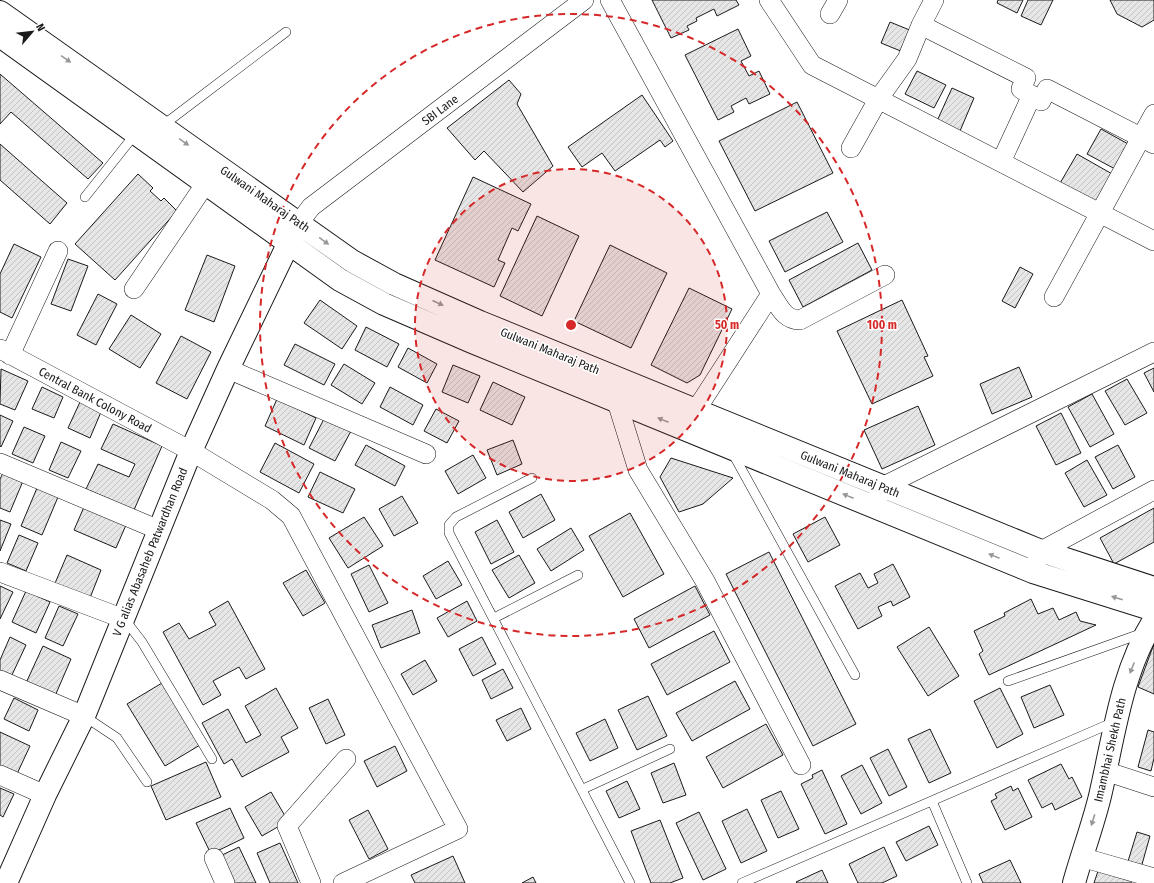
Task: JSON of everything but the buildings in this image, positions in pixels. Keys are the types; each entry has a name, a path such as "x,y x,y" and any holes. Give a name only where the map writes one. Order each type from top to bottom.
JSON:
{"street":[{"name":"SBI Lane","path":"298,223 311,207 584,0"},
{"path":"610,0 771,294 786,316 794,320 800,320 885,275"},
{"path":"769,0 812,65 879,98 1154,241"},
{"path":"851,148 879,98 907,59 921,25 934,0"},
{"name":"Gulwani Maharaj Path","path":"0,12 352,261 394,284 480,322 1041,551 1154,588"},
{"path":"921,25 1026,78 1021,89 1042,101 1047,89 1148,141"},
{"name":"Gulwani Maharaj Path","path":"0,36 340,280 384,304 618,402 1033,572 1154,610"},
{"path":"1000,162 1032,95"},
{"path":"1054,297 1100,213 1148,141 1154,114"},
{"path":"134,289 206,183"},
{"name":"V G alias Abasaheb Patwardhan Road","path":"5,877 84,716 191,451 228,369 298,223"},
{"path":"5,352 58,251"},
{"path":"689,431 696,410 771,294"},
{"name":"Central Bank Colony Road","path":"5,352 191,451 272,500 291,516 458,829 343,883"},
{"path":"874,507 882,487 1154,352"},
{"path":"228,369 426,454"},
{"path":"618,402 638,470 705,581 801,765"},
{"path":"0,462 159,530"},
{"path":"1033,572 1041,551 1154,490"},
{"path":"0,572 124,619"},
{"name":"Imambhai Shekh Path","path":"1074,883 1100,796 1115,722 1128,678 1150,626"},
{"path":"0,680 84,716"},
{"path":"311,883 287,826 346,759"},
{"path":"1105,771 1154,787"},
{"path":"0,775 45,795"},
{"path":"1081,857 1154,878"},
{"path":"214,858 225,883"}],"lane":[{"path":"162,126 286,32"},
{"path":"85,197 136,133"},
{"path":"730,448 855,675"},
{"path":"532,478 456,518 449,525 449,534 583,789 630,883"},
{"path":"494,618 578,575"},
{"path":"124,619 142,642 212,759"},
{"path":"1008,681 1150,626"},
{"path":"84,716 117,738 147,782"},
{"path":"742,883 1115,722"},
{"path":"583,789 670,749"},
{"path":"932,801 967,883"}]}
